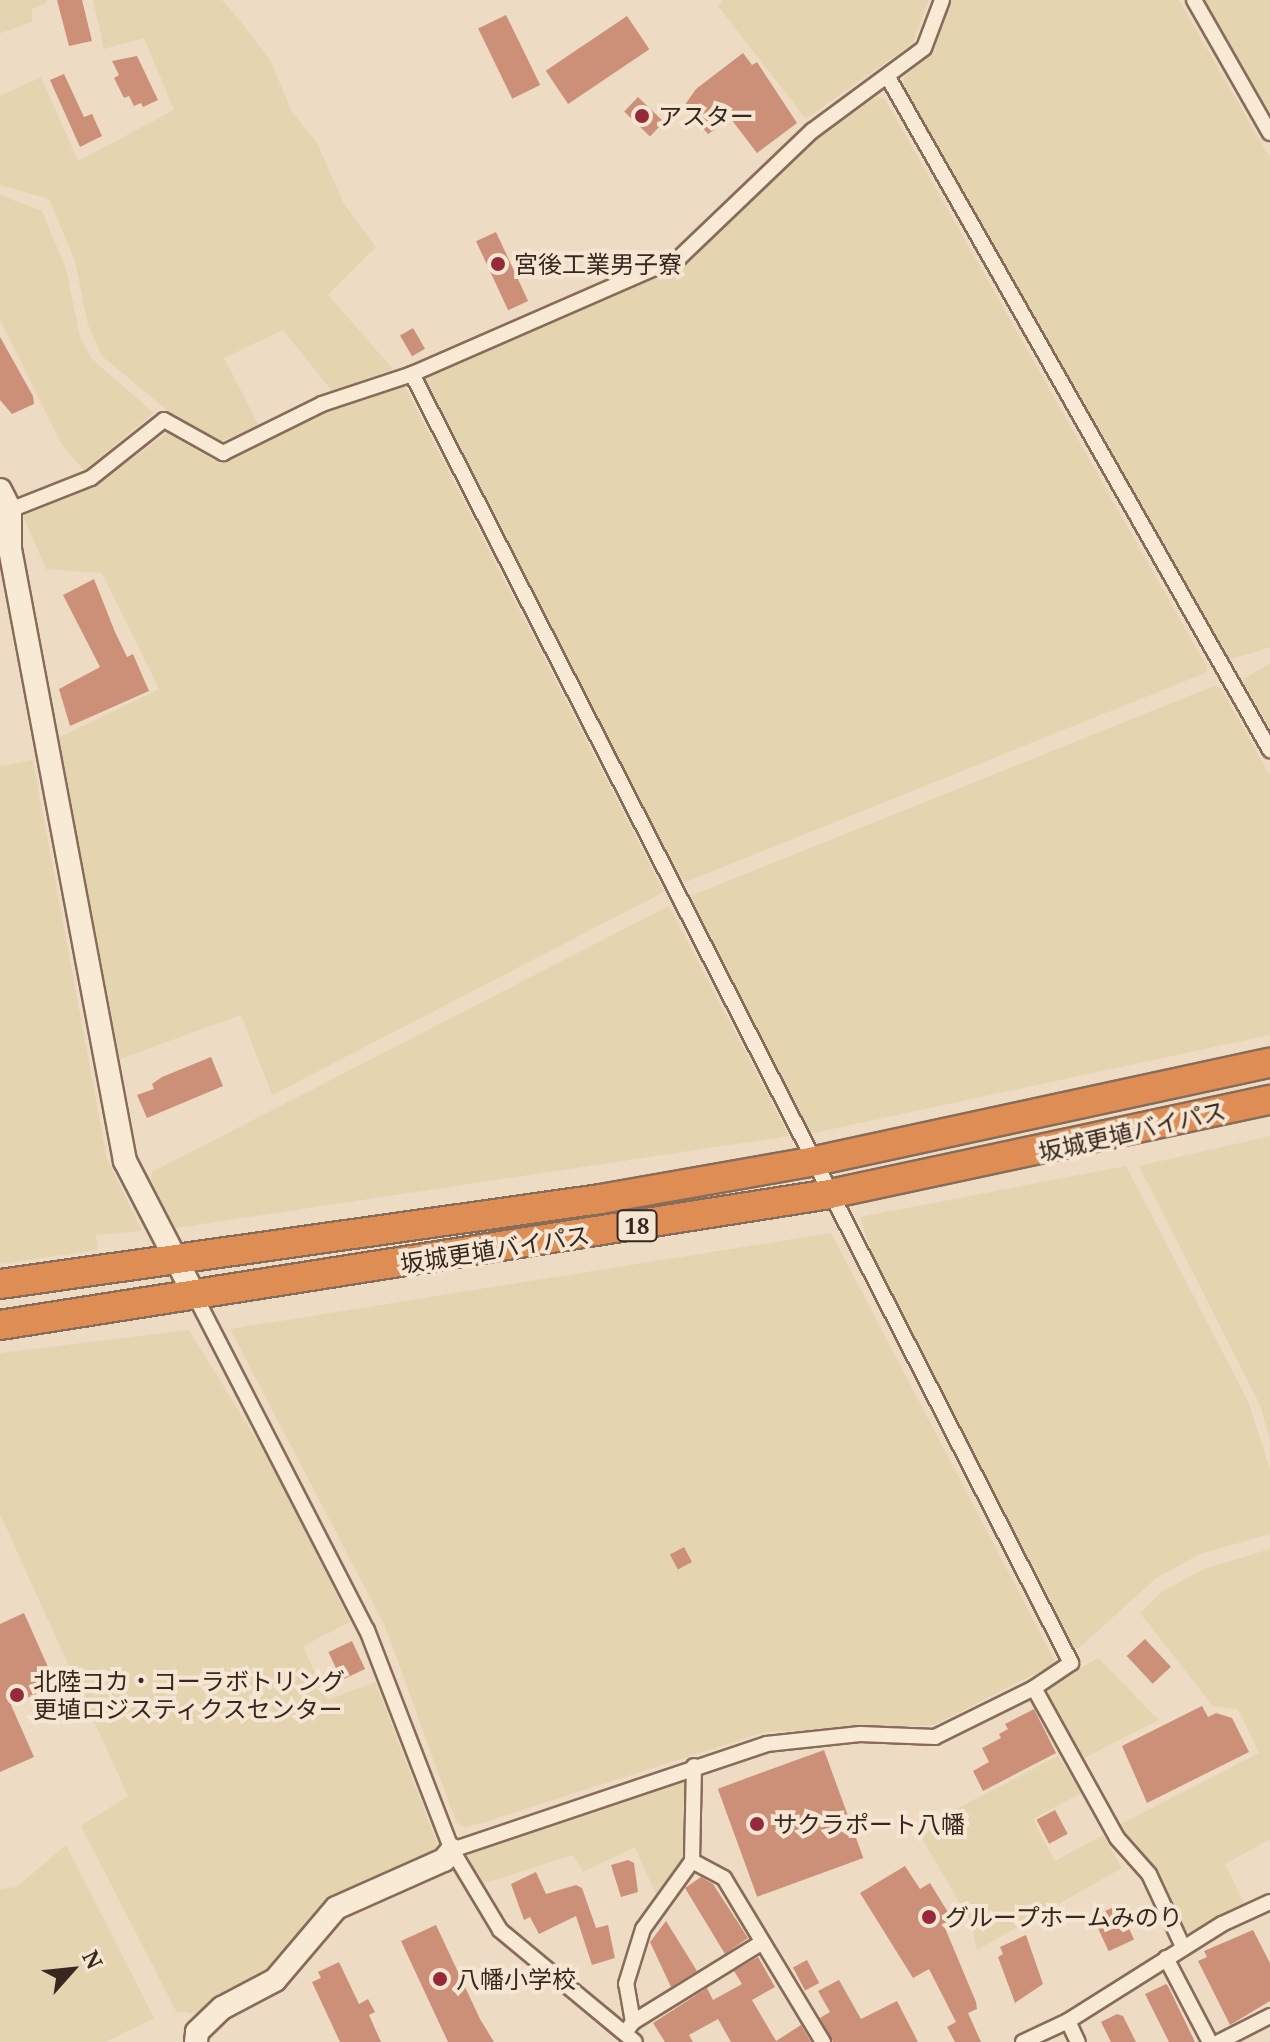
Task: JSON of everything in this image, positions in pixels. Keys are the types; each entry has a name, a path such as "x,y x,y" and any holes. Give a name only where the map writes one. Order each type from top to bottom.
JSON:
{"highway":[{"name":"坂城更埴バイパス","path":"0,1284 600,1199 815,1161 1270,1063"},
{"name":"坂城更埴バイパス","path":"0,1325 830,1194 1270,1100"}],"street":[{"path":"631,2032 500,1930 452,1850 367,1630 125,1161 10,549 5,500 91,478 164,420 223,453 322,404 412,374 680,257 812,131 889,79 924,48 942,0"},
{"path":"1194,0 1270,133"},
{"path":"889,79 1270,750"},
{"path":"196,2042 197,2032 222,2008 275,1980 336,1908 444,1860 452,1850 694,1766 801,1739 935,1737 1034,1688 1071,1663 412,374"},
{"path":"1034,1688 1117,1838 1149,1874 1183,1947"},
{"path":"631,2032 626,1984 643,1929 692,1861 694,1766"},
{"path":"692,1861 724,1878 823,2042"},
{"path":"1023,2042 1068,2021 1183,1947 1270,1902"},
{"path":"631,2032 761,1943"},
{"path":"1166,1958 1210,2042"},
{"path":"1219,2042 1270,2016"},
{"path":"1068,2021 1078,2042"}],"shaded area":[{"path":"0,0 47,0 47,3 32,9 32,22 0,33"},
{"path":"93,0 222,0 241,22 270,60 292,112 317,143 344,204 376,247 328,295 393,369 332,391 283,330 224,358 259,426 222,441 173,415 102,356 88,325 75,261 49,199 0,185 0,96 41,77 78,161 174,110 144,38 104,49"},
{"path":"723,0 929,0 913,43 806,119 718,6"},
{"path":"951,0 1179,0 1270,158 1270,647 1229,660 903,88 904,77 932,53"},
{"path":"1205,0 1270,0 1270,113"},
{"path":"877,97 885,99 1207,667 1205,673 686,882 677,879 424,382 428,374 684,266 818,138"},
{"path":"0,195 42,211 66,269 80,337 92,359 154,413 84,470 62,445 0,320"},
{"path":"404,385 664,892 272,1095 241,1015 120,1059 58,738 159,689 102,573 46,569 23,516 94,487 167,433 220,464 322,412"},
{"path":"1270,663 1270,729 1242,680"},
{"path":"1214,686 1221,688 1270,776 1270,1035 809,1134 690,901 693,895"},
{"path":"33,760 107,1159 142,1231 96,1235 98,1250 0,1264 0,766"},
{"path":"669,906 789,1136 176,1228 151,1181 152,1172"},
{"path":"1270,1136 1270,1440 1260,1405 1139,1166"},
{"path":"1126,1166 1248,1401 1270,1469 1270,1534 1200,1554 1156,1578 1078,1649 1071,1645 879,1275 860,1217"},
{"path":"831,1233 1056,1663 934,1725 765,1732 466,1828 456,1822 385,1626 230,1329"},
{"path":"189,1330 275,1470 350,1622 303,1646 327,1700 375,1682 438,1846 433,1854 331,1898 269,1972 196,2014 176,2011 81,1826 128,1796 0,1514 0,1353"},
{"path":"1270,1549 1270,1839 1225,1864 1244,1903 1191,1932 1182,1929 1151,1862 1119,1825 1259,1753 1238,1709 1213,1706 1140,1613 1163,1591 1204,1569"},
{"path":"1098,1658 1159,1720 1080,1760 1046,1697 1052,1685"},
{"path":"1058,1756 1081,1793 1033,1819 1055,1861 1103,1835 1122,1868 977,1950 971,1922 921,1837 960,1807"},
{"path":"687,1778 682,1869 659,1901 635,1847 583,1872 573,1855 482,1884 468,1860 472,1848"},
{"path":"66,1845 154,2018 105,2042 0,2042 0,1889 17,1887"}],"building":[{"path":"57,0 82,0 92,41 69,46"},
{"path":"506,15 540,85 512,99 478,29"},
{"path":"627,16 649,49 568,104 546,71"},
{"path":"743,53 752,65 757,62 797,123 757,153 731,119 708,134 684,106 696,89"},
{"path":"137,56 158,100 143,107 141,103 134,106 129,96 124,98 114,78 119,75 112,61"},
{"path":"64,74 84,117 92,114 102,136 80,147 50,80"},
{"name":"アスター","path":"638,97 664,122 650,136 624,111"},
{"name":"宮後工業男子寮","path":"496,232 528,301 508,310 476,241"},
{"path":"413,328 425,349 412,356 400,336"},
{"path":"0,337 33,396 34,404 12,414 0,400"},
{"path":"94,579 127,657 133,654 149,691 70,726 59,689 100,667 63,595"},
{"path":"211,1057 223,1086 147,1118 137,1095 154,1089 152,1084 162,1077"},
{"path":"684,1547 692,1562 678,1570 670,1555"},
{"name":"北陸コカ・コーラボトリング 更埴ロジスティクスセンター","path":"24,1613 56,1685 11,1705 34,1757 0,1772 0,1624"},
{"path":"1145,1639 1171,1667 1153,1684 1127,1656"},
{"path":"352,1641 365,1669 342,1680 328,1652"},
{"path":"1202,1706 1208,1717 1216,1713 1232,1718 1249,1752 1147,1803 1122,1746"},
{"path":"1034,1709 1056,1753 983,1791 973,1771 989,1762 982,1748 1001,1738 999,1734 1008,1729 1005,1724"},
{"name":"サクラポート八幡","path":"824,1750 863,1858 757,1897 718,1789"},
{"path":"1055,1810 1068,1834 1049,1844 1036,1820"},
{"path":"628,1860 634,1863 638,1892 621,1897 611,1865"},
{"name":"グループホームみのり","path":"905,1866 920,1889 930,1883 954,1922 945,1928 976,2002 977,2009 968,2013 981,2042 955,2042 947,2027 956,2022 929,1969 913,1978 860,1893"},
{"path":"536,1872 546,1894 576,1885 582,1888 596,1928 608,1925 615,1958 592,1965 576,1916 539,1934 530,1917 524,1920 511,1884"},
{"path":"701,1877 713,1884 748,1938 725,1954 685,1888"},
{"path":"1118,1905 1134,1939 1109,1951 1093,1917"},
{"path":"666,1921 697,1971 671,1987 650,1942"},
{"name":"八幡小学校","path":"436,1925 494,2042 448,2042 401,1941"},
{"path":"1253,1930 1270,1963 1270,2001 1230,2025 1198,1961 1207,1957 1204,1951"},
{"path":"1026,1935 1043,1984 1015,2003 998,1957 1003,1954 1000,1947"},
{"path":"758,1957 775,1987 752,2000 776,2041 801,2025 811,2042 731,2042 718,2019 689,2035 693,2042 665,2042 653,2023 707,1988 713,2000 742,1984 734,1971"},
{"path":"807,1960 819,1983 805,1990 793,1968"},
{"path":"339,1962 359,2004 368,1999 375,2012 369,2015 381,2042 340,2042 312,1982 321,1978 318,1972"},
{"path":"839,1980 861,2019 897,2001 918,2042 833,2042 820,2018 830,2012 818,1991"},
{"path":"1166,1984 1195,2042 1169,2042 1145,1994"},
{"path":"1117,2014 1123,2016 1136,2042 1111,2042 1101,2022"}],"place":[{"name":"アスター","path":"642,116"},
{"name":"宮後工業男子寮","path":"498,264"},
{"name":"北陸コカ・コーラボトリング 更埴ロジスティクスセンター","path":"17,1695"},
{"name":"サクラポート八幡","path":"757,1824"},
{"name":"グループホームみのり","path":"929,1917"},
{"name":"八幡小学校","path":"440,1979"}]}
